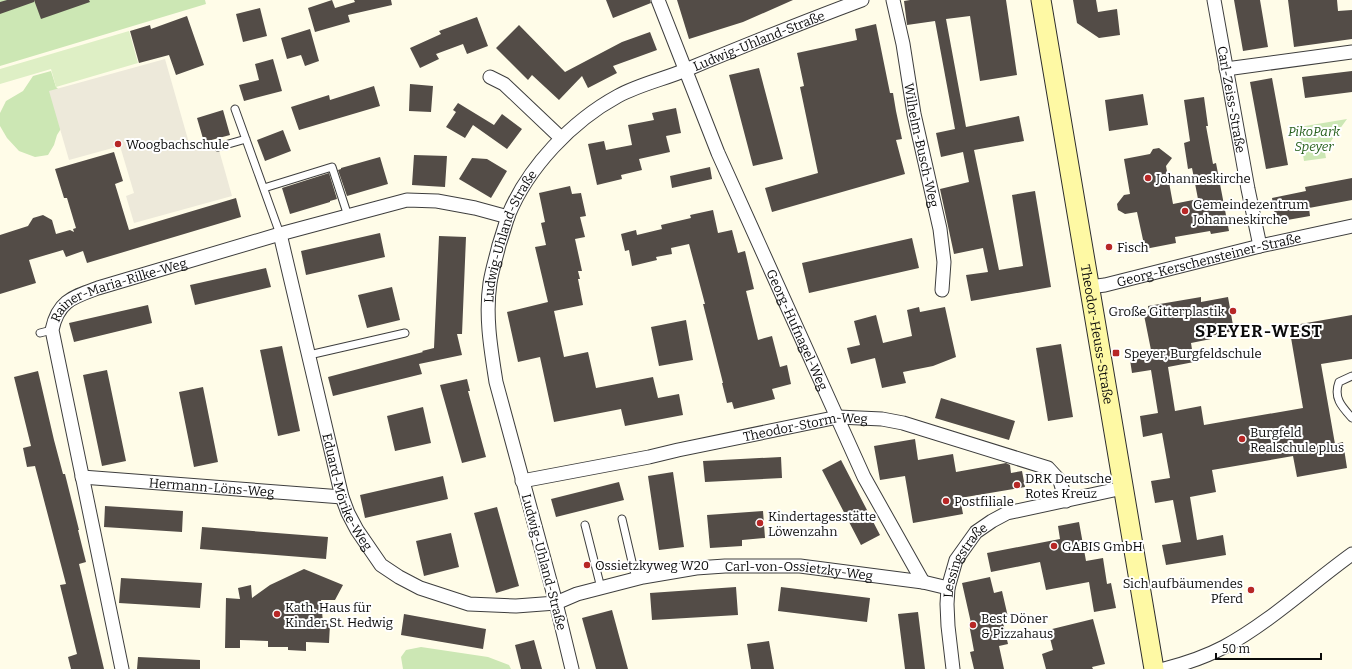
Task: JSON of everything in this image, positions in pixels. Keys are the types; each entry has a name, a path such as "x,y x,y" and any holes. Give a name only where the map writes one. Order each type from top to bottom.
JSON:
{"main road":[{"name":"Theodor-Heuss-Straße","path":"1041,0 1154,669"}],"street":[{"name":"Georg-Hufnagel-Weg","path":"658,0 724,167 864,477 923,582"},
{"name":"Ludwig-Uhland-Straße","path":"572,669 556,603 496,382 491,349 488,320 490,283 494,262 508,217 521,190 541,162 561,138 593,112 618,96 644,84 686,70 775,33 862,0"},
{"name":"Wilhelm-Busch-Weg","path":"893,0 903,44 914,114 940,229 944,262 942,290"},
{"name":"Carl-Zeiss-Straße","path":"1214,0 1246,182 1260,246"},
{"path":"1226,69 1352,52"},
{"path":"490,77 504,84 561,138"},
{"name":"Rainer-Maria-Rilke-Weg","path":"122,669 82,477 46,331 60,309 72,297 98,288 280,234 407,200 437,201 475,208 508,217"},
{"name":"Georg-Kerschensteiner-Straße","path":"1089,286 1105,285 1260,246 1352,226"},
{"name":"Eduard-Mörike-Weg","path":"280,234 342,497 357,530 381,564 399,577 420,588 469,604 516,606 556,603"},
{"name":"Theodor-Storm-Weg","path":"522,481 649,457 838,417 882,419 903,423 1048,468 1060,481 1066,501"},
{"name":"Hermann-Löns-Weg","path":"82,477 342,497"},
{"name":"Lessingstraße","path":"954,669 948,626 948,588 956,560 976,532 1007,513 1123,488"},
{"path":"1164,669 1190,662 1223,648 1270,618 1352,554"},
{"name":"Carl-von-Ossietzky-Weg","path":"556,603 577,594 636,579 703,567 725,566 792,566 923,582 948,588"}],"lane":[{"path":"234,109 280,234"},
{"path":"218,147 246,139"},
{"path":"264,188 332,167 348,216"},
{"path":"309,354 405,334"},
{"path":"1352,376 1339,382 1337,389 1340,405 1352,418"},
{"path":"622,519 636,579"},
{"path":"585,525 601,588"}],"green space":[{"path":"0,0 205,0 206,4 0,66"},
{"path":"129,31 138,63 56,87 51,69 0,84 0,69"},
{"path":"51,71 56,87 66,96 62,127 48,155 35,157 19,151 7,138 0,126 0,113 6,101 23,91 33,76"},
{"name":"PikoPark Speyer","path":"1347,119 1331,141 1331,146 1324,147 1326,158 1304,161 1299,127"},
{"path":"421,647 488,657 509,665 511,669 403,669 401,657 406,650"}],"shaded area":[{"path":"165,59 191,150 217,143 232,196 134,223 126,196 134,193 120,146 69,160 49,91"}],"building":[{"path":"7,0 34,0 34,2 0,14 0,2"},
{"path":"34,0 89,0 90,2 41,19"},
{"path":"332,0 335,8 355,2 354,0 391,0 392,5 348,15 350,22 315,32 308,8"},
{"path":"606,0 650,0 651,3 613,18"},
{"path":"677,0 793,0 743,22 689,39"},
{"path":"1006,0 1017,75 980,81 970,16 946,19 966,127 1019,116 1024,141 974,150 999,270 1023,266 1012,195 1035,191 1051,287 971,301 966,275 988,272 983,248 954,254 940,189 969,182 963,152 941,157 936,133 955,129 935,21 907,25 904,1"},
{"path":"1073,0 1096,0 1098,12 1117,9 1120,35 1099,38 1077,23"},
{"path":"1234,0 1260,0 1268,47 1243,51"},
{"path":"1288,0 1337,0 1338,11 1352,10 1352,39 1294,47"},
{"path":"260,8 267,36 243,42 236,14"},
{"path":"187,16 204,65 176,75 169,55 139,63 130,31 150,25 151,29"},
{"path":"477,17 488,46 467,54 463,44 436,54 439,59 420,68 410,48 441,34 439,31"},
{"path":"876,24 890,93 893,93 902,139 896,140 905,174 772,212 765,188 818,173 800,87 804,86 797,53 857,40 855,29"},
{"path":"519,25 565,72 622,42 650,32 657,50 613,66 617,73 588,88 582,76 559,100 532,75 528,80 496,48"},
{"path":"310,29 319,61 305,66 301,55 287,59 281,38"},
{"path":"273,59 282,91 244,101 239,85 259,80 255,64"},
{"path":"759,68 783,159 753,166 729,75"},
{"path":"1352,71 1352,92 1305,98 1302,77"},
{"path":"1272,78 1288,165 1266,169 1250,82"},
{"path":"410,84 433,86 431,112 409,111"},
{"path":"374,86 380,106 299,130 291,107 329,95 330,100"},
{"path":"1143,94 1148,125 1109,131 1105,100"},
{"path":"1204,97 1208,126 1206,126 1213,164 1216,163 1229,231 1211,234 1210,231 1175,237 1176,243 1145,249 1137,212 1125,214 1118,210 1117,204 1124,195 1130,194 1124,159 1150,154 1153,149 1159,148 1172,158 1166,166 1173,204 1198,199 1192,168 1188,169 1184,143 1190,141 1184,100"},
{"path":"458,103 494,125 502,114 522,129 507,149 473,125 465,138 446,127 456,112 453,110"},
{"path":"676,108 681,133 666,136 670,152 639,159 642,170 621,175 622,179 597,185 588,144 604,141 606,150 632,145 628,125 654,120 652,113"},
{"path":"223,110 230,135 204,142 197,118"},
{"path":"283,130 291,151 265,161 257,140"},
{"path":"114,152 123,181 115,184 129,230 236,198 241,217 87,263 83,251 66,257 63,250 29,260 36,283 0,294 0,235 28,226 33,218 43,215 52,220 56,234 70,230 74,232 73,229 76,228 67,198 64,198 55,169"},
{"path":"414,155 447,156 445,187 412,185"},
{"path":"380,157 388,184 347,196 338,170"},
{"path":"472,158 487,159 507,171 491,198 459,179"},
{"path":"710,167 712,179 672,188 670,176"},
{"path":"329,173 337,199 290,214 282,188"},
{"path":"1352,178 1352,200 1309,208 1310,216 1276,222 1272,198 1306,191 1305,187"},
{"path":"570,186 572,194 581,193 586,216 580,217 585,237 575,239 582,271 578,271 580,279 578,279 583,305 554,311 564,357 588,352 596,388 653,377 658,398 679,394 683,415 625,426 621,409 554,422 540,357 518,362 507,312 548,302 535,247 546,245 541,223 545,222 539,193"},
{"path":"713,210 718,233 732,230 738,253 745,251 754,289 746,291 758,340 772,336 780,367 787,365 791,384 772,389 775,399 734,409 732,402 727,403 703,304 705,304 689,244 671,248 672,254 656,257 657,260 632,266 629,250 625,251 621,234 636,230 637,235 662,229 661,225 691,218 690,215"},
{"path":"380,233 385,257 306,275 301,251"},
{"path":"439,236 466,237 462,334 457,334 462,355 419,364 422,374 333,396 328,377 434,348"},
{"path":"912,238 919,268 809,293 802,263"},
{"path":"266,268 271,287 195,305 190,285"},
{"path":"392,287 400,320 367,328 358,295"},
{"path":"1201,297 1201,302 1228,297 1234,331 1210,336 1211,339 1191,343 1194,362 1168,367 1175,411 1201,406 1204,425 1303,408 1289,326 1352,315 1352,359 1321,364 1335,444 1343,442 1347,468 1297,477 1293,456 1212,470 1216,492 1190,497 1197,540 1223,535 1226,555 1166,565 1162,545 1181,542 1173,500 1155,503 1151,481 1170,478 1162,433 1143,437 1140,416 1158,413 1151,370 1132,373 1129,353 1151,350 1144,315 1149,314 1148,306"},
{"path":"148,305 152,323 74,342 69,323"},
{"path":"919,307 920,312 945,307 956,357 933,366 903,372 906,383 882,388 875,358 851,364 847,348 860,345 854,321 876,315 883,343 912,336 907,310"},
{"path":"686,320 693,360 659,366 651,327"},
{"path":"1061,344 1073,417 1048,421 1036,348"},
{"path":"282,346 300,431 278,436 260,350"},
{"path":"107,370 126,461 102,466 83,375"},
{"path":"38,371 54,440 63,474 65,474 79,530 86,562 79,564 104,669 71,669 68,657 77,654 60,585 66,584 35,466 27,467 23,448 31,446 14,377"},
{"path":"467,379 470,391 468,391 486,457 462,463 440,385"},
{"path":"203,387 218,462 194,467 179,392"},
{"path":"941,398 1015,421 1009,440 935,418"},
{"path":"423,407 431,443 395,451 387,416"},
{"path":"915,439 918,460 953,454 956,472 1006,463 1010,465 1011,473 1022,471 1025,487 960,498 963,514 913,523 905,476 880,480 874,446"},
{"path":"781,457 782,478 705,482 703,461"},
{"path":"841,460 880,535 861,545 822,470"},
{"path":"673,472 684,547 659,550 648,476"},
{"path":"443,476 448,499 365,518 360,495"},
{"path":"619,482 624,500 556,517 551,499"},
{"path":"105,506 183,511 182,532 104,527"},
{"path":"497,507 519,586 496,593 474,513"},
{"path":"763,511 765,538 742,540 742,546 710,548 707,515"},
{"path":"1079,522 1086,561 1103,558 1107,584 1111,583 1116,608 1094,612 1089,582 1046,590 1040,562 991,572 987,553 1060,539 1058,526"},
{"path":"202,527 328,537 326,559 200,549"},
{"path":"451,533 459,567 424,576 416,541"},
{"path":"304,569 343,585 335,600 321,600 323,623 330,624 329,643 306,642 306,651 288,650 288,647 268,647 268,641 240,640 240,648 225,648 226,598 240,599 238,588 251,585 252,598 270,585"},
{"path":"990,577 994,593 1002,591 1008,617 1002,618 1008,644 999,646 1004,669 974,669 970,652 974,651 969,624 971,623 962,583"},
{"path":"121,578 202,583 200,608 119,603"},
{"path":"736,587 738,615 652,620 650,593"},
{"path":"781,587 870,598 867,622 778,611"},
{"path":"612,610 628,669 596,669 582,618"},
{"path":"918,612 925,669 905,669 898,614"},
{"path":"404,614 486,629 483,649 401,635"},
{"path":"1093,619 1105,664 1092,667 1093,669 1046,669 1042,654 1053,650 1048,630"},
{"path":"534,640 542,669 521,669 515,645"},
{"path":"769,641 774,669 751,669 747,644"},
{"path":"138,657 200,660 200,669 137,669"}],"place":[{"name":"Woogbachschule","path":"118,144"},
{"name":"Johanneskirche","path":"1148,178"},
{"name":"Gemeindezentrum Johanneskirche","path":"1185,211"},
{"name":"Fisch","path":"1109,247"},
{"name":"Große Gitterplastik","path":"1233,311"},
{"name":"Speyer, Burgfeldschule","path":"1116,353"},
{"name":"Burgfeld Realschule plus","path":"1242,439"},
{"name":"DRK Deutsche Rotes Kreuz","path":"1017,485"},
{"name":"Postfiliale","path":"946,501"},
{"name":"Kindertagesstätte Löwenzahn","path":"760,523"},
{"name":"GABIS GmbH","path":"1054,546"},
{"name":"Ossietzkyweg W20","path":"587,565"},
{"name":"Sich aufbäumendes Pferd","path":"1251,590"},
{"name":"Kath. Haus für Kinder St. Hedwig","path":"277,614"},
{"name":"Best Döner & Pizzahaus","path":"973,625"}],"district":[{"name":"SPEYER-WEST","path":"1259,331"}]}
